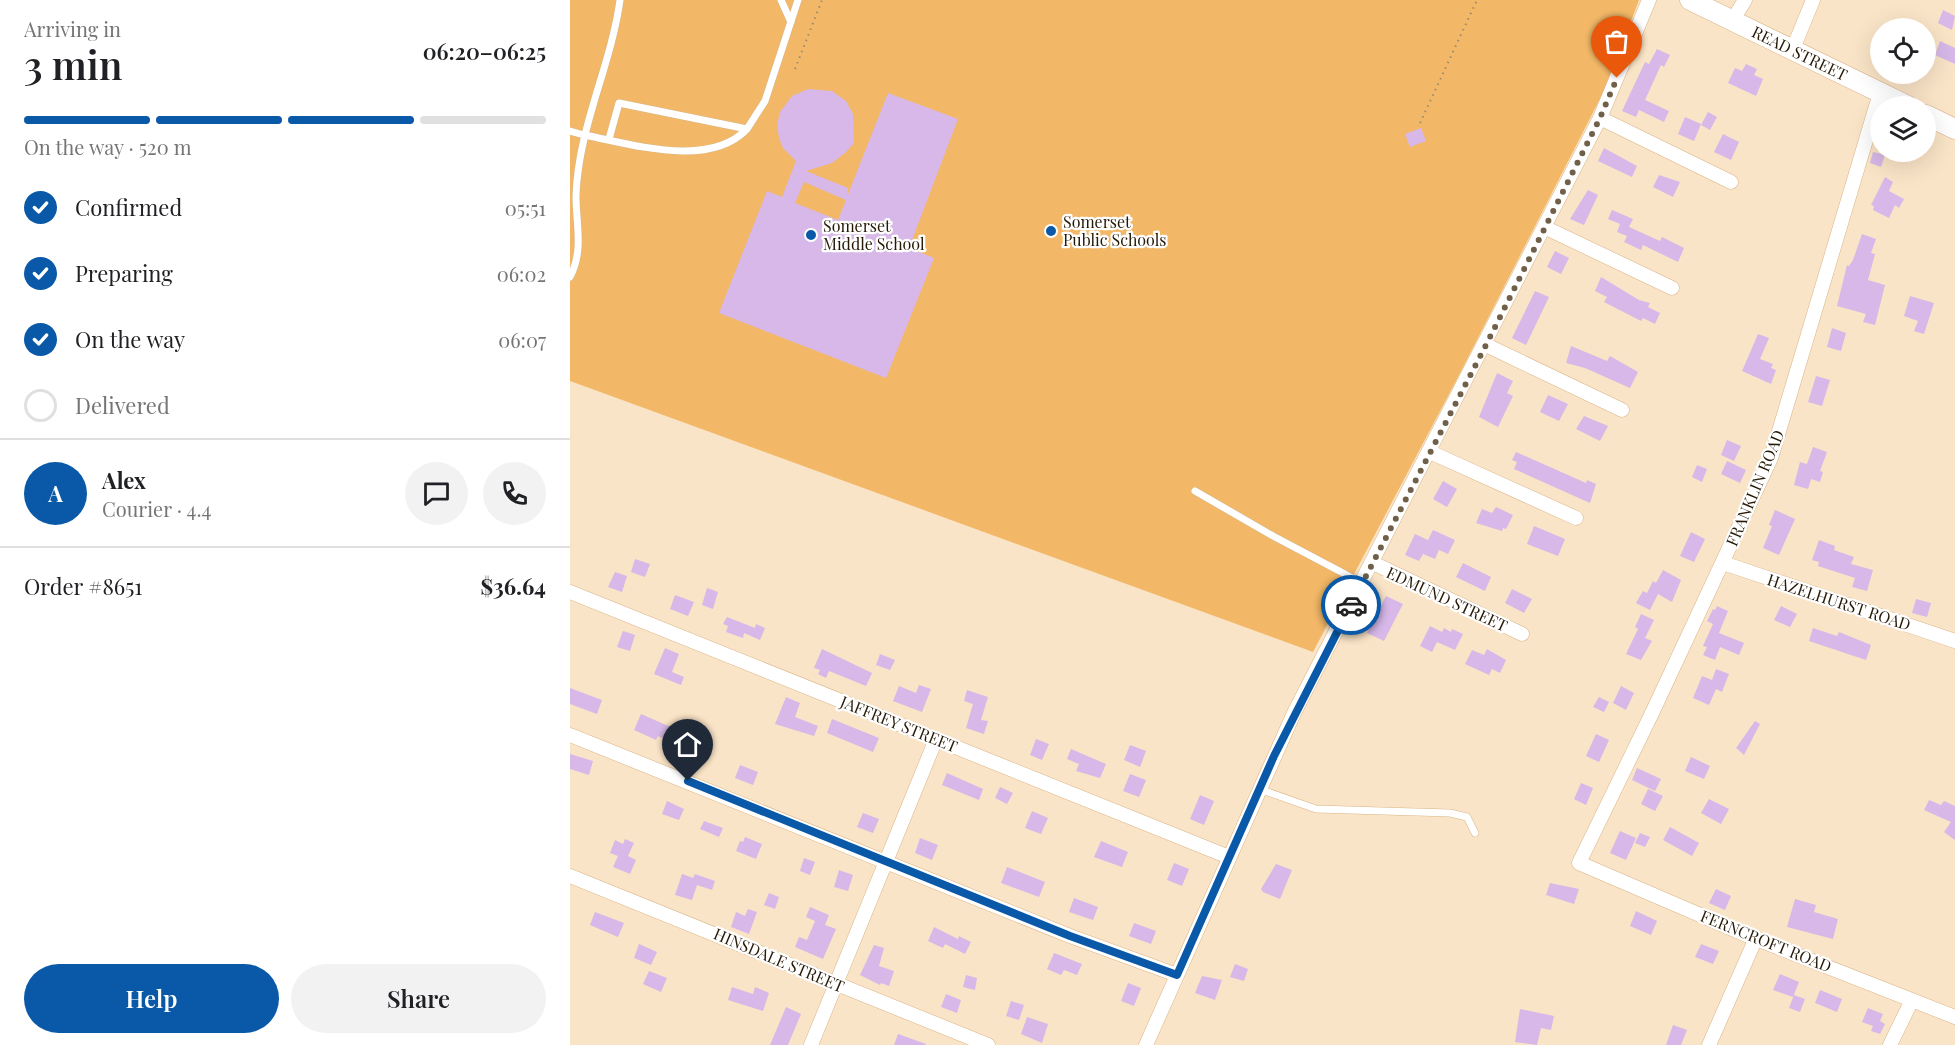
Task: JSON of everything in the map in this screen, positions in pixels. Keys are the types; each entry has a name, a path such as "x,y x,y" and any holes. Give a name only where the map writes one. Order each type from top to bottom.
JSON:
{"main road":[{"name":"READ STREET","path":"1689,0 1886,96"},
{"path":"1936,120 1955,129"}],"street":[{"path":"1146,1045 1294,713 1486,345 1600,118 1649,0"},
{"path":"1732,21 1745,0"},
{"path":"1792,51 1814,0"},
{"name":"FRANKLIN ROAD","path":"1579,863 1723,563 1776,444 1880,93"},
{"path":"1600,118 1731,182"},
{"path":"1544,227 1672,288"},
{"path":"1486,345 1622,410"},
{"path":"1430,452 1576,518"},
{"name":"HAZELHURST ROAD","path":"1723,563 1955,641"},
{"name":"EDMUND STREET","path":"1372,564 1522,634"},
{"name":"JAFFREY STREET","path":"570,592 1229,857"},
{"path":"570,735 1070,936 1177,975"},
{"path":"811,1045 936,739"},
{"name":"FERNCROFT ROAD","path":"1579,863 1756,938 1955,1017"},
{"name":"HINSDALE STREET","path":"570,876 689,922 836,985 988,1045"},
{"path":"1709,1045 1756,938"},
{"path":"1890,1045 1912,1000"}],"lane":[{"path":"570,277 577,262 579,234 576,196 584,135 616,25 620,0"},
{"path":"781,0 791,22"},
{"path":"570,131 676,153 704,149 738,139 765,101 798,0"},
{"path":"609,139 618,103 747,129"},
{"path":"1195,491 1362,583"},
{"path":"1259,789 1316,809 1450,813 1467,817 1475,833"}],"path":[{"path":"795,69 822,0"},
{"path":"1420,123 1478,0"}],"shaded area":[{"name":"Somerset Public Schools","path":"570,0 1639,0 1607,85 1458,377 1313,652 570,381"}],"building":[{"path":"1943,10 1955,16 1952,30 1938,23"},
{"path":"1940,41 1955,48 1955,64 1936,55"},
{"path":"1657,49 1670,55 1664,67 1661,65 1645,100 1669,111 1664,122 1639,110 1636,117 1622,111 1645,62 1649,64"},
{"path":"1746,64 1757,69 1754,75 1763,79 1756,96 1728,83 1735,68 1742,71"},
{"name":"Somerset Middle School","path":"808,89 832,91 846,101 853,114 854,143 832,163 806,171 848,188 847,197 888,93 958,119 909,248 934,258 886,378 719,313 767,191 782,197 796,161 783,148 777,125 780,112 792,96","holes":["804,182 846,200 838,220 795,203"]},
{"path":"1708,112 1717,117 1710,130 1701,125"},
{"path":"1685,117 1701,124 1694,141 1678,134"},
{"path":"1421,128 1426,141 1410,147 1405,134"},
{"path":"1723,134 1739,142 1731,160 1714,152"},
{"path":"1604,148 1637,166 1632,177 1598,161"},
{"path":"1870,162 1883,162 1881,167"},
{"path":"1659,175 1680,182 1673,197 1653,187"},
{"path":"1885,177 1893,182 1889,191 1904,199 1899,208 1895,205 1889,218 1873,210 1874,206 1871,205"},
{"path":"1588,190 1598,195 1584,225 1570,219"},
{"path":"1612,210 1633,219 1629,227 1660,241 1662,237 1684,248 1678,262 1643,245 1641,250 1624,242 1627,236 1617,232 1620,224 1608,219"},
{"path":"1862,234 1876,239 1871,253 1875,254 1868,280 1885,285 1875,325 1863,322 1866,314 1837,306 1847,265 1849,266 1853,260"},
{"path":"1555,251 1569,258 1561,274 1547,267"},
{"path":"1601,277 1639,300 1650,303 1648,307 1660,313 1655,324 1643,318 1641,321 1604,302 1607,297 1595,291"},
{"path":"1535,291 1549,297 1526,345 1512,338"},
{"path":"1910,296 1934,303 1924,334 1914,331 1918,321 1904,316"},
{"path":"1832,328 1846,333 1841,351 1827,347"},
{"path":"1758,334 1769,338 1760,359 1773,364 1771,368 1776,370 1771,384 1742,371"},
{"path":"1571,346 1607,361 1610,356 1638,372 1630,388 1585,368 1566,363"},
{"path":"1497,373 1513,381 1507,393 1513,396 1498,427 1479,417"},
{"path":"1816,376 1830,380 1822,406 1808,402"},
{"path":"1548,395 1568,404 1559,421 1540,412"},
{"path":"1584,416 1608,426 1600,441 1576,429"},
{"path":"1727,440 1741,446 1734,461 1721,455"},
{"path":"1813,447 1827,452 1820,471 1823,472 1820,482 1811,479 1808,489 1794,485 1800,462 1807,464"},
{"path":"1516,452 1586,483 1587,480 1596,484 1590,503 1514,469 1517,462 1512,460"},
{"path":"1727,461 1746,470 1740,483 1721,474"},
{"path":"1697,465 1707,469 1702,482 1692,477"},
{"path":"1443,481 1457,489 1447,507 1433,499"},
{"path":"1496,507 1513,515 1506,529 1503,528 1502,531 1476,523 1482,509 1492,513"},
{"path":"1775,510 1795,519 1779,555 1763,548 1772,526 1769,525"},
{"path":"1534,526 1565,539 1558,556 1527,544"},
{"path":"1433,530 1455,540 1448,554 1439,550 1435,559 1423,554 1419,561 1405,555 1415,534 1428,540"},
{"path":"1691,532 1705,539 1694,562 1680,556"},
{"path":"1819,540 1835,546 1834,550 1854,557 1851,564 1873,570 1867,591 1852,587 1855,578 1818,566 1819,562 1812,560"},
{"path":"635,559 650,564 645,577 631,572"},
{"path":"1463,563 1491,577 1485,591 1456,577"},
{"path":"1663,570 1681,580 1672,602 1658,594 1650,610 1636,603 1643,591 1647,593 1653,581 1656,583"},
{"path":"615,572 627,576 622,592 608,587"},
{"path":"707,588 718,592 713,609 702,605"},
{"path":"1512,589 1532,599 1524,613 1505,603"},
{"path":"675,595 694,602 688,616 670,609"},
{"path":"1386,596 1403,604 1384,641 1367,633"},
{"path":"1916,599 1931,603 1927,617 1912,613"},
{"path":"1717,606 1728,611 1719,633 1744,643 1739,655 1720,647 1715,660 1703,655 1707,647 1703,646 1713,624 1707,621"},
{"path":"1781,606 1797,614 1790,627 1774,620"},
{"path":"1641,614 1654,620 1645,638 1652,641 1641,660 1626,654 1638,629 1635,627"},
{"path":"727,617 755,628 756,624 765,628 760,640 744,633 743,638 726,632 728,626 723,624"},
{"path":"1430,626 1442,632 1444,628 1463,634 1455,650 1437,642 1432,652 1420,646"},
{"path":"1813,628 1837,636 1839,632 1871,645 1866,660 1809,641"},
{"path":"623,631 635,635 630,651 617,647"},
{"path":"665,648 679,654 672,672 684,677 681,685 654,674"},
{"path":"822,649 872,673 866,686 829,671 826,678 818,674 820,670 814,668"},
{"path":"1487,649 1506,660 1500,673 1492,669 1489,675 1465,664 1472,650 1484,655"},
{"path":"880,654 895,660 890,670 876,665"},
{"path":"1716,669 1729,674 1722,692 1716,689 1709,705 1693,698 1702,676 1712,680"},
{"path":"919,685 931,689 922,712 893,701 899,686 916,693"},
{"path":"1621,686 1634,693 1626,710 1613,703"},
{"path":"570,688 602,700 597,714 570,704"},
{"path":"967,690 988,697 981,720 988,721 984,734 966,728 973,704 964,701"},
{"path":"786,697 800,703 795,717 818,726 814,736 775,724"},
{"path":"1599,697 1609,702 1604,712 1593,707"},
{"path":"641,714 691,736 690,740 703,747 697,760 679,752 681,747 658,736 656,740 634,730"},
{"path":"832,719 879,738 873,752 827,733"},
{"path":"1755,721 1760,724 1744,755 1736,748"},
{"path":"1596,734 1609,740 1599,762 1586,756"},
{"path":"1036,739 1049,744 1042,760 1030,755"},
{"path":"1130,745 1146,751 1140,767 1124,760"},
{"path":"1071,749 1106,764 1100,778 1076,771 1079,764 1067,759"},
{"path":"570,754 593,761 589,775 570,769"},
{"path":"1691,757 1710,766 1704,779 1685,771"},
{"path":"740,765 758,772 753,785 735,778"},
{"path":"1637,768 1661,779 1655,791 1632,780"},
{"path":"947,773 983,789 979,800 942,785"},
{"path":"1130,774 1146,780 1139,797 1123,791"},
{"path":"1581,783 1593,788 1586,805 1574,799"},
{"path":"1000,787 1013,793 1007,804 995,798"},
{"path":"1648,789 1663,796 1655,811 1641,804"},
{"path":"1200,795 1214,801 1204,825 1190,819"},
{"path":"1709,799 1729,809 1721,824 1701,813"},
{"path":"1929,800 1941,805 1944,801 1955,806 1955,840 1944,832 1951,822 1924,810"},
{"path":"667,801 684,809 679,820 662,814"},
{"path":"1032,811 1048,818 1041,834 1025,828"},
{"path":"863,813 879,819 873,833 857,827"},
{"path":"704,821 723,828 719,837 700,829"},
{"path":"1670,827 1699,843 1692,856 1663,840"},
{"path":"1620,831 1636,838 1626,860 1610,853"},
{"path":"1640,833 1650,837 1645,847 1635,843"},
{"path":"745,837 762,844 756,859 736,851 740,841 743,842"},
{"path":"920,838 938,845 932,860 915,853"},
{"path":"625,839 634,843 628,856 636,860 630,874 613,867 618,856 610,853 615,840 623,844"},
{"path":"1101,841 1128,852 1122,867 1094,857"},
{"path":"804,858 815,862 810,875 800,871"},
{"path":"1174,863 1189,869 1182,886 1167,880"},
{"path":"1276,864 1292,870 1280,899 1261,889"},
{"path":"1007,867 1045,882 1039,897 1001,883"},
{"path":"839,870 853,875 848,891 834,887"},
{"path":"682,874 693,878 695,874 715,881 712,890 697,885 692,900 675,895"},
{"path":"1550,883 1579,889 1574,904 1546,895"},
{"path":"1716,889 1731,896 1725,910 1709,903"},
{"path":"769,893 779,897 775,909 764,905"},
{"path":"1074,898 1098,907 1093,920 1069,912"},
{"path":"1795,899 1816,905 1814,912 1838,919 1833,939 1787,927"},
{"path":"810,907 829,915 825,925 836,929 823,959 795,947 799,937 807,940 815,921 806,917"},
{"path":"748,909 757,912 749,934 731,927 736,912 745,916"},
{"path":"1636,911 1657,921 1651,935 1630,926"},
{"path":"595,912 624,923 618,937 590,925"},
{"path":"1134,923 1156,931 1151,944 1129,936"},
{"path":"934,927 958,939 959,936 971,942 965,954 945,944 943,948 928,941"},
{"path":"639,944 657,952 651,965 634,958"},
{"path":"1701,944 1719,951 1713,964 1695,957"},
{"path":"874,945 884,948 879,966 894,971 889,986 881,983 880,985 860,975"},
{"path":"1054,953 1082,964 1077,975 1064,970 1061,975 1047,969"},
{"path":"1235,964 1248,969 1244,981 1230,977"},
{"path":"649,971 667,978 661,992 643,984"},
{"path":"1780,974 1799,982 1793,997 1773,990"},
{"path":"966,975 977,978 975,990 963,987"},
{"path":"1202,976 1222,980 1215,1000 1195,993"},
{"path":"1128,983 1141,988 1134,1006 1121,1001"},
{"path":"732,987 753,994 755,987 769,993 763,1011 728,1000"},
{"path":"1820,990 1842,999 1837,1012 1815,1003"},
{"path":"946,994 961,1000 957,1013 941,1007"},
{"path":"1794,995 1805,999 1800,1012 1789,1008"},
{"path":"1011,1001 1024,1005 1019,1020 1006,1016"},
{"path":"786,1007 801,1014 788,1045 770,1045"},
{"path":"1868,1008 1883,1014 1880,1021 1885,1024 1880,1034 1871,1031 1873,1026 1862,1022"},
{"path":"1520,1009 1554,1016 1551,1030 1541,1028 1537,1045 1515,1042"},
{"path":"1027,1017 1048,1024 1042,1043 1021,1034"},
{"path":"1673,1025 1687,1030 1681,1045 1666,1045"},
{"path":"898,1034 926,1044 926,1045 894,1045"}],"way so far":[{"path":"1351,605 1486,345 1600,118 1617,78"}],"place":[{"name":"Somerset Public Schools","path":"1051,231"},
{"name":"Somerset Middle School","path":"811,235"}],"route":[{"path":"688,781 1070,936 1177,975 1294,713 1351,605"}]}
